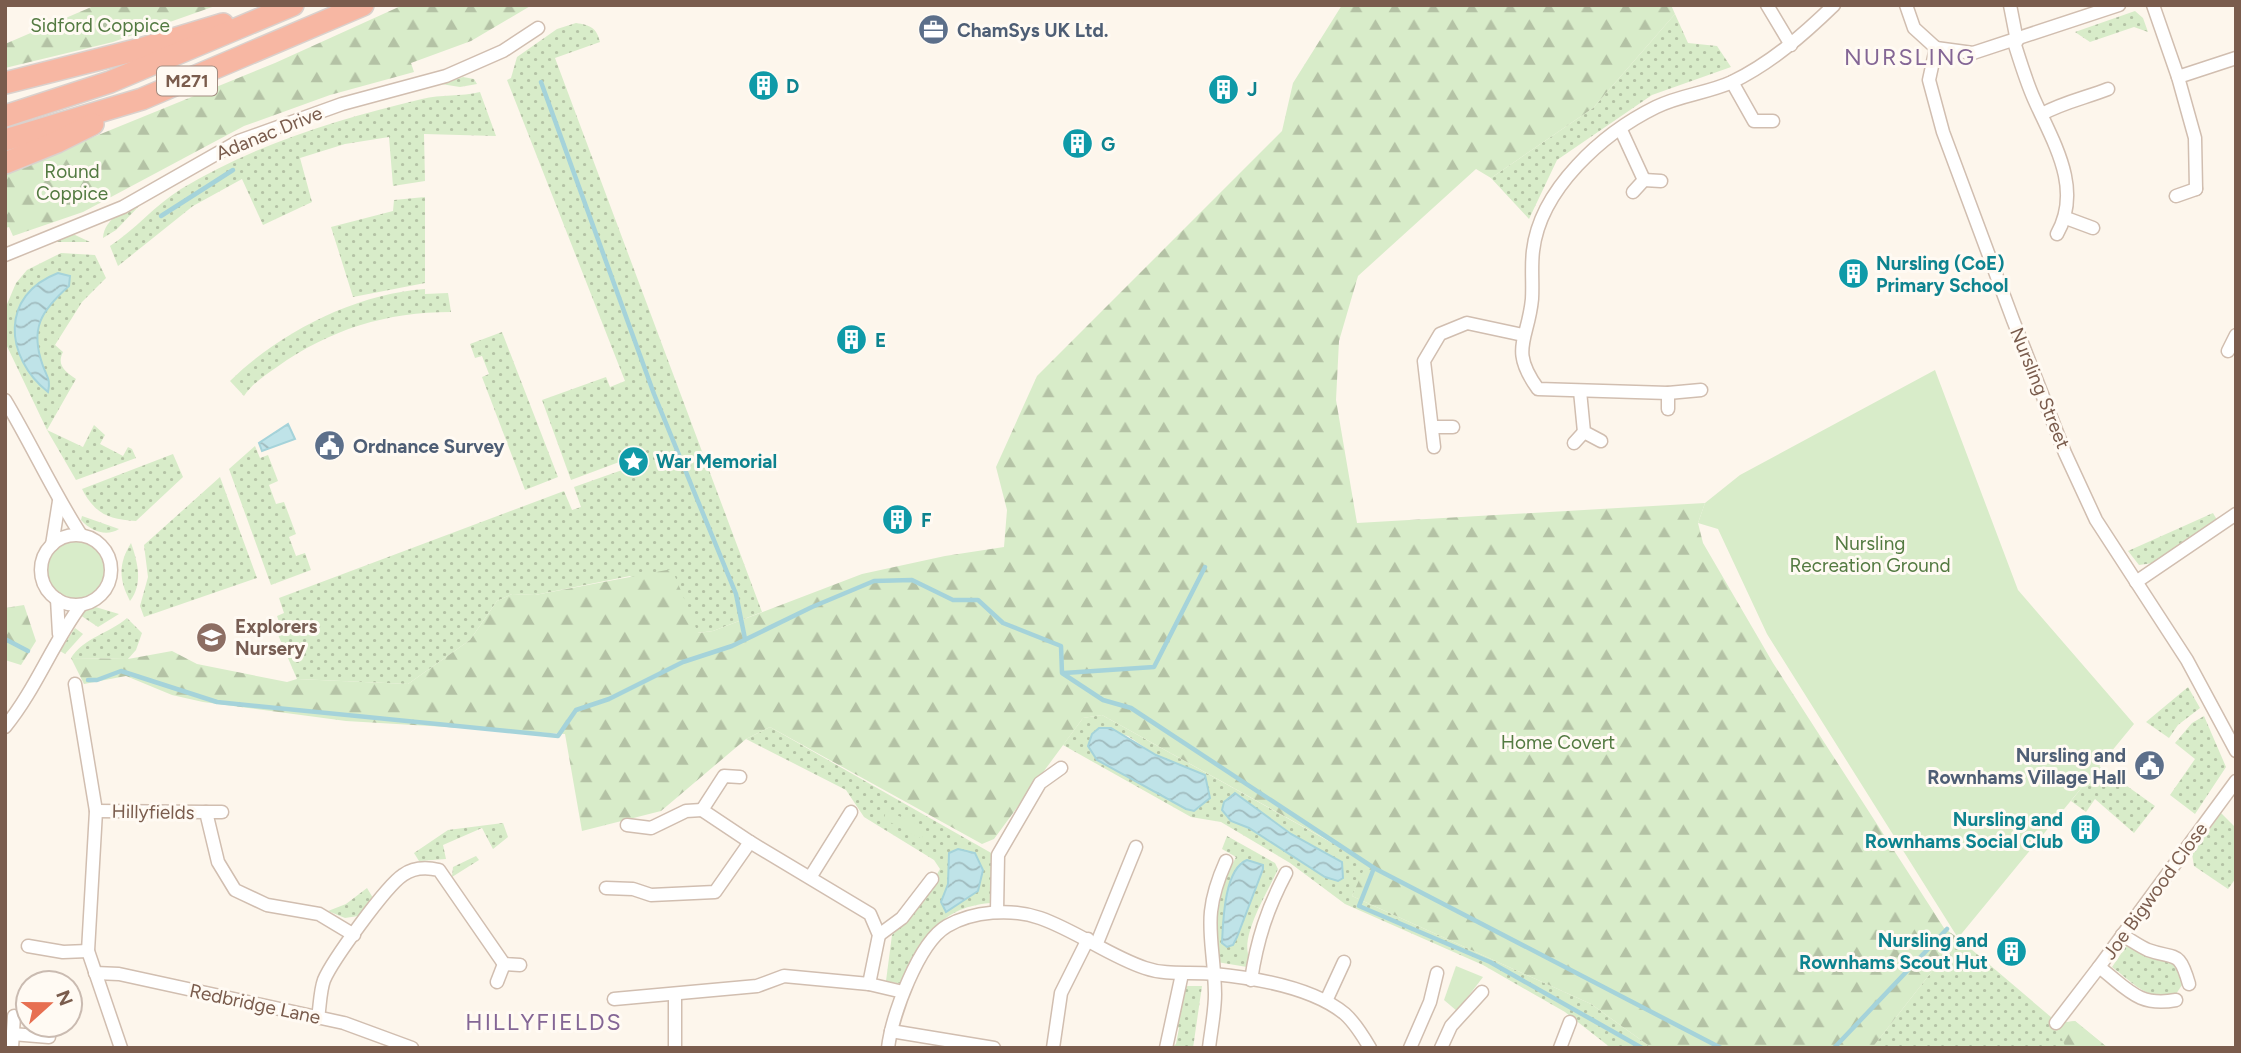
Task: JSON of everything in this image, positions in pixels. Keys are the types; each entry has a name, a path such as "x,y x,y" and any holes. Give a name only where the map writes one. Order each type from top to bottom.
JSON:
{"highway":[{"name":"M271","path":"5,83 140,49 282,5"},
{"name":"M271","path":"5,116 110,82 293,5"},
{"name":"M271","path":"5,163 57,142 142,99 363,5"},
{"name":"M271","path":"5,140 142,99"}],"street":[{"path":"1767,5 1791,46"},
{"path":"1701,390 1668,393 1538,389 1523,369 1523,335 1532,301 1533,249 1550,201 1579,160 1657,107 1732,82 1791,46 1834,5"},
{"path":"1906,5 1914,28 1936,48 1973,53 2119,5"},
{"path":"2153,5 2178,77 2194,138 2201,193 2176,196"},
{"path":"2009,6 2015,41 2042,114 2060,152 2066,180 2066,218 2057,234"},
{"name":"Adanac Drive","path":"5,255 123,207 239,141 342,104 446,76 503,51 538,28"},
{"name":"Nursling Street","path":"1936,48 1929,80 1930,90 1987,255 2065,453 2096,520 2187,660 2236,751"},
{"path":"2178,77 2236,58"},
{"path":"1732,82 1754,121"},
{"path":"2042,114 2067,101 2082,99 2108,89"},
{"path":"1754,121 1773,121"},
{"path":"1747,133 1754,121"},
{"path":"1621,130 1644,180"},
{"path":"1644,180 1661,181"},
{"path":"1633,192 1644,180"},
{"path":"2066,218 2093,228"},
{"path":"1434,447 1424,361 1440,334 1467,323 1523,335"},
{"path":"1574,443 1584,432 1580,391"},
{"path":"1668,393 1668,409"},
{"path":"5,400 32,444 59,501 81,536"},
{"path":"1432,427 1453,428"},
{"path":"1584,432 1601,441"},
{"path":"52,545 59,501"},
{"path":"2136,582 2236,514"},
{"path":"5,727 37,682 60,634 81,605 101,595 109,584 111,570 103,547 81,536 64,537 52,545 44,557 41,570 45,585 57,599 81,605"},
{"path":"57,599 60,634"},
{"path":"75,684 96,811 88,951 121,1048"},
{"path":"997,912 998,855 1040,783 1060,768"},
{"path":"702,810 724,776 740,776"},
{"name":"Joe Bigwood Close","path":"2056,1023 2236,781"},
{"path":"627,825 651,828 686,811 702,810 870,914 879,935 869,984"},
{"name":"Hillyfields","path":"96,811 206,812 218,862 235,890 267,905 319,914 354,934"},
{"path":"206,812 222,812"},
{"path":"811,876 851,813"},
{"path":"606,888 633,889 651,895 716,892 750,842"},
{"path":"1053,1048 1061,993 1093,941 1136,847"},
{"path":"1209,1048 1214,1010 1208,930 1211,898 1226,861"},
{"path":"318,1018 325,979 354,934 393,884 404,874 424,866 439,870 504,964"},
{"path":"1251,981 1258,937 1266,912 1286,873"},
{"path":"879,935 902,918 932,878"},
{"path":"888,1048 902,992 933,939 946,927 971,916 997,912 1038,917 1145,968 1182,974 1213,974 1289,988 1326,1001 1346,1014 1370,1048"},
{"path":"2122,935 2149,950 2171,954 2183,964 2189,984"},
{"path":"28,946 63,952 88,951"},
{"path":"1326,1001 1345,962"},
{"path":"504,964 520,965"},
{"path":"497,982 504,964"},
{"path":"2099,967 2143,1001 2155,1004 2176,1000"},
{"name":"Redbridge Lane","path":"95,973 119,974 318,1018 370,1031 412,1048"},
{"path":"1410,1048 1430,1002 1437,973"},
{"path":"1166,1048 1182,974"},
{"path":"614,999 757,986 784,976 869,984 902,992"},
{"path":"1441,1048 1451,1026 1482,992"},
{"path":"675,993 675,1048"},
{"path":"12,1048 13,1016"},
{"path":"1560,1048 1570,1022"},
{"path":"891,1031 994,1048"}],"green space":[{"name":"Sidford Coppice","path":"96,5 218,5 113,42 5,68 5,44"},
{"name":"Round Coppice","path":"403,5 532,5 471,41 411,63 414,72 330,95 244,126 83,212 13,236 9,227 5,228 5,173 275,63"},
{"name":"Home Covert","path":"1342,5 1671,5 1675,14 1593,108 1491,178 1476,169 1358,276 1339,341 1336,400 1357,523 1705,503 1698,523 1703,543 1773,663 1944,928 1958,938 1872,1048 1652,1048 1591,1004 1352,896 1367,862 1102,715 1083,718 994,839 982,844 770,727 746,739 661,811 582,831 565,734 346,721 203,702 172,695 126,676 84,684 71,658 128,659 172,651 197,664 287,682 297,679 408,684 470,640 497,601 512,594 535,595 672,569 698,633 713,631 862,574 945,556 1004,547 1007,510 996,467 1037,376 1282,131 1293,83"},
{"path":"2135,11 2143,18 2148,32 2134,27 2090,42 2075,32"},
{"path":"1675,14 1688,43 1717,46 1731,67 1652,95 1557,160 1529,219 1491,178 1593,108"},
{"path":"576,23 592,28 600,42 555,58 762,612 713,631 697,633 630,576 535,595 512,594 497,601 470,640 408,684 297,679 276,630 281,628 277,616 284,613 279,598 564,491 572,510 581,507 574,487 642,463 637,450 629,453 630,458 571,480 542,400 606,377 610,387 625,381 507,80 511,78 517,57 557,29"},
{"path":"463,77 474,79 477,84 460,87 441,84"},
{"path":"480,92 496,136 424,134 425,181 393,186 389,137 345,144 300,158 312,202 263,225 242,179 193,206 118,266 110,246 172,195 238,159 298,135 360,115 429,97"},
{"path":"425,197 425,283 353,297 331,227 393,211 394,200"},
{"path":"141,204 116,230 103,238 111,220"},
{"path":"73,234 90,242 52,242"},
{"path":"61,253 95,255 106,278 82,302 55,345 63,352 61,365 76,379 47,430 5,342 5,309 16,283 27,270"},
{"path":"425,289 425,294 448,293 451,312 382,319 338,333 277,367 244,396 230,381 272,347 320,318 372,299"},
{"path":"502,332 558,477 525,490 482,377 489,374 482,356 475,358 470,344"},
{"name":"Nursling Recreation Ground","path":"1935,370 2018,590 2134,724 1958,938 1767,634 1718,529 1698,523 1705,503 1740,475"},
{"path":"94,425 105,435 100,444 123,456 128,447 136,458 76,480 47,430 83,447"},
{"path":"255,446 260,458 268,455 278,481 269,485 276,504 284,502 296,534 289,537 296,556 305,553 311,570 271,585 229,469"},
{"path":"173,454 183,477 136,521 103,514 82,489"},
{"path":"220,477 257,578 144,617 140,606 148,577 144,545"},
{"path":"2213,513 2217,520 2153,563 2139,565 2128,551"},
{"path":"82,516 119,529 109,533 99,532 85,524 81,520"},
{"path":"70,541 82,541 97,549 105,564 105,576 97,591 82,599 70,599 55,591 47,576 47,564 55,549"},
{"path":"131,543 138,580 130,601 124,586 122,565"},
{"path":"24,605 36,641 21,665 5,660 5,608"},
{"path":"92,606 119,614 98,627 80,615"},
{"path":"127,618 142,633 136,650 128,659 71,658 82,645"},
{"path":"75,628 83,634 65,654 60,651"},
{"path":"2188,687 2200,708 2178,725 2169,738 2146,722"},
{"path":"1102,715 1368,863 1352,896 1591,1004 1652,1048 1611,1048 1565,1012 1483,965 1345,904 1290,863 1221,822 1191,817 1063,745 1083,718","holes":["1099,728 1128,736 1156,755 1205,775 1088,746 1092,734","1235,793 1291,834 1342,862 1343,878 1338,881 1325,877 1249,828 1231,821"]},
{"path":"2204,716 2226,767 2195,814 2170,795 2195,759 2175,743 2192,723"},
{"path":"770,727 993,854 990,903 971,906 944,919 926,941 902,984 886,981 892,935 914,913 940,869 934,860 864,817 846,790 746,739","holes":["949,853 978,891 946,912 941,902 948,884"]},
{"path":"2099,766 2155,806 2134,833 2095,799 2086,812 2071,801"},
{"path":"886,810 925,828 922,839 884,819"},
{"path":"2221,813 2236,828 2236,878 2228,889 2194,866 2192,854"},
{"path":"503,823 508,837 493,849 482,828 443,845 446,859 419,861 414,853 448,830"},
{"path":"1227,836 1275,863 1278,869 1251,927 1247,950 1250,959 1247,967 1217,962 1216,934 1221,895 1236,857 1222,849","holes":["1241,862 1263,869 1237,937 1227,899 1231,883"]},
{"path":"476,856 479,860 452,877 453,867"},
{"path":"367,888 373,898 358,916 345,918 328,911 346,904"},
{"path":"1958,938 2058,1023 2075,1021 2108,1048 1872,1048"},
{"path":"2127,945 2152,958 2177,963 2184,982 2176,994 2157,995 2141,990 2112,967"},
{"path":"1456,966 1483,977 1457,1011 1444,1000"},
{"path":"1183,986 1202,986 1193,1048 1171,1048 1176,1044 1179,1028 1174,1025"},
{"path":"2075,1021 2108,1048 2066,1048 2061,1037 2062,1023"}],"water":[{"path":"58,273 70,276 69,286 45,312 37,341 49,381 48,392 33,378 23,362 15,328 18,311 26,296 39,283"},
{"path":"288,424 295,439 262,451 259,443"},
{"path":"1099,728 1111,728 1156,755 1205,775 1210,798 1194,811 1186,809 1097,760 1088,746 1092,734"},
{"path":"1235,793 1291,834 1342,862 1343,878 1338,881 1325,877 1249,828 1231,821 1222,810 1224,802"},
{"path":"958,849 975,853 983,870 978,891 946,912 941,902 948,884 949,853"},
{"path":"1247,860 1263,865 1263,869 1237,937 1233,945 1227,947 1222,943 1226,897 1239,865"}],"waterway":[{"path":"541,82 654,394 736,594 745,639"},
{"path":"161,216 233,170"},
{"path":"1064,673 1154,667 1205,567"},
{"path":"88,680 97,680 121,671 217,702 558,736 576,710 609,699 683,662 732,646 812,607 874,581 912,580 953,600 978,600 1003,623 1061,646 1062,673 1103,700 1131,708 1374,868 1721,1048"},
{"path":"5,639 28,651"},
{"path":"1374,868 1359,906 1490,962 1642,1048"},
{"path":"1834,1048 1947,929"}],"place":[{"name":"ChamSys UK Ltd.","path":"934,30"},
{"name":"D","path":"763,86"},
{"name":"J","path":"1224,89"},
{"name":"G","path":"1078,144"},
{"name":"Nursling (CoE) Primary School","path":"1853,274"},
{"name":"E","path":"852,340"},
{"name":"Ordnance Survey","path":"330,446"},
{"name":"War Memorial","path":"633,461"},
{"name":"F","path":"898,520"},
{"name":"Explorers Nursery","path":"212,637"},
{"name":"Nursling and Rownhams Village Hall","path":"2149,766"},
{"name":"Nursling and Rownhams Social Club","path":"2086,830"},
{"name":"Nursling and Rownhams Scout Hut","path":"2011,951"}],"district":[{"name":"NURSLING","path":"1910,57"},
{"name":"HILLYFIELDS","path":"544,1022"}]}
